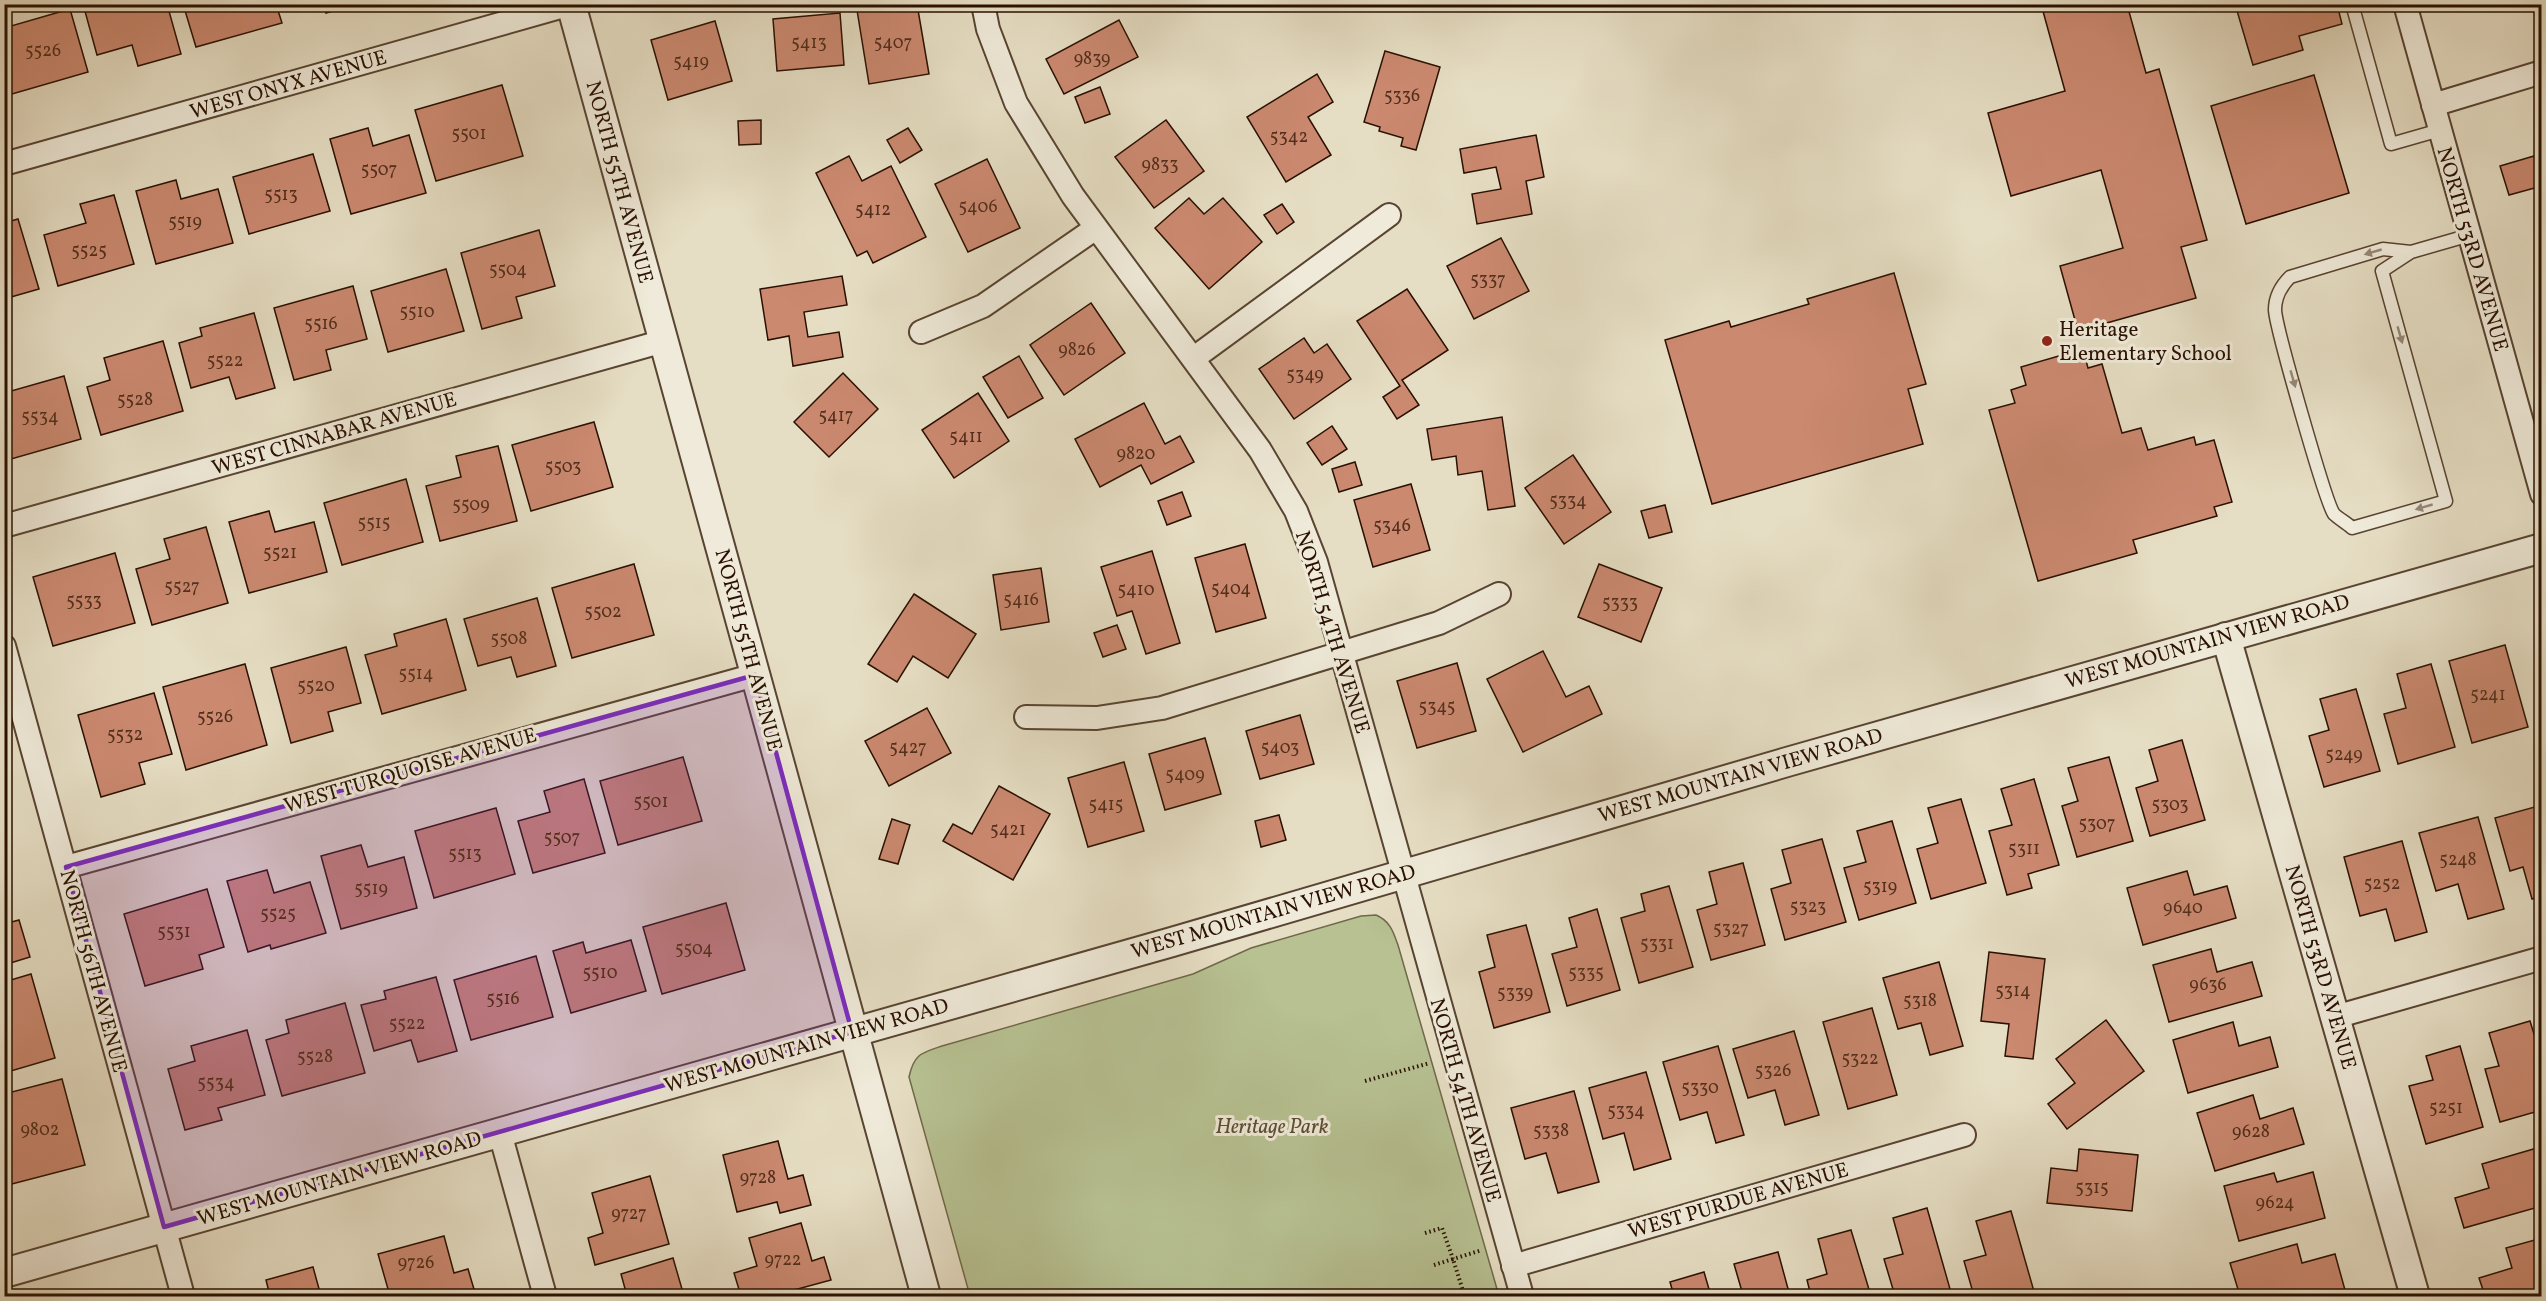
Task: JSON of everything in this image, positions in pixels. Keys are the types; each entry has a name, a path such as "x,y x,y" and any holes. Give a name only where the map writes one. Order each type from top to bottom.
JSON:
{"street":[{"name":"WEST ONYX AVENUE","path":"4,164 571,4"},
{"name":"NORTH 55TH AVENUE","path":"571,4 926,1296"},
{"name":"NORTH 54TH AVENUE","path":"983,4 988,29 1016,103 1073,196 1260,450 1296,511 1316,562 1339,654 1522,1296"},
{"name":"NORTH 53RD AVENUE","path":"2405,4 2541,494"},
{"path":"2433,105 2541,72"},
{"path":"1194,358 1389,215"},
{"path":"921,332 983,306 1096,228"},
{"name":"WEST CINNABAR AVENUE","path":"4,526 664,341"},
{"name":"WEST MOUNTAIN VIEW ROAD","path":"4,1273 1172,942 1402,873 2541,548"},
{"path":"1026,717 1097,718 1162,708 1439,623 1498,594"},
{"name":"NORTH 53RD AVENUE","path":"2226,637 2415,1296"},
{"name":"NORTH 56TH AVENUE","path":"4,646 183,1296"},
{"name":"WEST TURQUOISE AVENUE","path":"66,867 755,675"},
{"path":"2335,1017 2541,958"},
{"path":"500,1133 545,1296"},
{"name":"WEST PURDUE AVENUE","path":"1513,1266 1964,1135"}],"lane":[{"path":"2352,4 2391,144 2440,130"},
{"path":"2411,252 2383,249 2290,277 2282,286 2276,301 2277,324 2333,513 2352,528 2446,501 2382,271 2411,252 2470,235"}],"path":[{"path":"1365,1081 1453,1056"},
{"path":"1425,1233 1442,1228 1463,1291 1468,1296"},
{"path":"1434,1265 1506,1243"},
{"path":"1448,1296 1463,1291"}],"highlighted area":[{"path":"755,675 852,1032 164,1227 66,867"}],"green space":[{"name":"Heritage Park","path":"1376,915 1388,923 1398,945 1499,1296 970,1296 909,1077 916,1059 942,1046 1193,974 1251,948 1361,916"}],"building":[{"path":"83,4 167,4 181,54 138,66 132,45 97,55"},
{"path":"183,4 276,4 282,23 196,47"},
{"path":"323,4 356,4 326,13"},
{"path":"892,4 917,4 929,74 869,84 857,10"},
{"path":"2041,4 2140,4 2128,8 2146,73 2159,69 2207,240 2181,247 2196,298 2078,331 2060,266 2123,248 2101,170 2011,196 1988,113 2065,91"},
{"path":"2235,4 2337,4 2342,24 2299,36 2303,50 2253,65"},
{"path":"70,9 88,72 5,96 4,28"},
{"path":"840,13 844,65 777,71 773,19"},
{"path":"1119,20 1138,57 1064,94 1046,59"},
{"path":"715,21 732,81 668,100 651,40"},
{"path":"1385,51 1440,67 1416,150 1401,146 1403,138 1379,131 1380,127 1364,122"},
{"path":"1317,74 1333,102 1308,117 1331,155 1286,182 1247,117"},
{"path":"2314,75 2349,193 2246,224 2211,106"},
{"path":"502,85 523,156 436,181 415,110"},
{"path":"1100,87 1110,114 1085,123 1075,97"},
{"path":"761,120 761,144 739,145 738,121"},
{"path":"1166,120 1204,171 1154,208 1115,157"},
{"path":"368,128 373,146 409,135 426,193 351,214 330,139"},
{"path":"908,128 922,150 900,163 887,140"},
{"path":"1536,135 1544,177 1526,181 1532,214 1477,224 1472,194 1501,189 1496,167 1464,173 1460,149"},
{"path":"313,154 330,211 249,234 233,177"},
{"path":"849,156 862,181 891,166 926,237 873,263 867,251 857,256 816,173"},
{"path":"2534,156 2542,186 2509,195 2500,166"},
{"path":"987,159 1020,228 968,252 935,184"},
{"path":"176,180 181,199 218,189 233,243 156,264 136,191"},
{"path":"114,195 134,264 58,286 44,235 86,223 80,204"},
{"path":"1189,198 1204,214 1223,198 1262,242 1209,289 1155,228"},
{"path":"1282,204 1294,222 1277,234 1264,215"},
{"path":"18,219 39,289 4,299 4,223"},
{"path":"539,230 555,286 516,297 522,318 482,329 461,253"},
{"path":"1501,238 1529,291 1474,319 1447,266"},
{"path":"446,269 464,331 388,352 371,291"},
{"path":"1894,273 1926,384 1908,389 1923,444 1712,504 1665,340 1729,321 1731,327 1809,304 1807,299"},
{"path":"842,276 847,305 804,312 808,337 839,332 843,357 793,366 789,336 768,340 760,289"},
{"path":"353,286 367,339 326,350 331,370 294,380 274,308"},
{"path":"1407,289 1448,350 1402,380 1419,405 1397,419 1383,397 1400,386 1357,321"},
{"path":"1091,303 1125,353 1064,395 1030,345"},
{"path":"254,313 275,388 236,399 229,377 191,388 179,343 202,336 200,328"},
{"path":"1304,338 1314,353 1327,344 1351,379 1294,419 1259,369"},
{"path":"163,341 183,411 101,435 87,387 110,380 104,358"},
{"path":"2083,349 2088,368 2102,364 2122,433 2141,428 2148,450 2194,437 2196,445 2214,440 2232,502 2214,507 2217,516 2133,540 2137,553 2038,581 1989,410 2015,403 2011,390 2026,385 2021,367"},
{"path":"1019,356 1043,398 1008,418 983,377"},
{"path":"843,373 878,409 829,457 794,422"},
{"path":"64,376 81,439 4,461 4,393"},
{"path":"978,393 1009,441 954,478 922,430"},
{"path":"1144,403 1165,444 1180,436 1194,462 1151,484 1141,465 1100,487 1075,439"},
{"path":"1502,417 1515,506 1488,510 1482,471 1458,475 1456,456 1432,460 1427,429"},
{"path":"594,422 613,487 531,511 512,445"},
{"path":"1332,426 1347,449 1322,465 1307,443"},
{"path":"498,446 517,521 440,541 426,486 461,477 456,456"},
{"path":"1573,455 1611,512 1564,544 1525,488"},
{"path":"1355,462 1362,485 1339,492 1332,469"},
{"path":"406,479 423,542 342,565 324,503"},
{"path":"1411,484 1430,550 1373,567 1354,500"},
{"path":"1182,492 1191,516 1167,525 1158,501"},
{"path":"1665,505 1672,532 1649,538 1641,511"},
{"path":"269,511 275,532 314,522 327,572 249,593 229,522"},
{"path":"206,527 228,603 152,625 136,569 170,559 164,539"},
{"path":"1245,544 1266,618 1216,632 1195,558"},
{"path":"1152,551 1180,643 1146,654 1132,611 1117,616 1101,567"},
{"path":"115,553 135,623 53,646 33,577"},
{"path":"634,564 654,635 572,658 552,588"},
{"path":"1599,564 1662,588 1641,642 1578,617"},
{"path":"1041,568 1049,622 1001,630 993,575"},
{"path":"914,594 976,634 948,678 913,656 897,682 868,664"},
{"path":"537,598 556,666 517,677 511,657 478,666 464,619"},
{"path":"446,619 466,690 382,714 365,655 397,646 394,634"},
{"path":"1117,625 1126,649 1103,657 1094,633"},
{"path":"2505,645 2528,727 2472,743 2449,661"},
{"path":"346,647 361,703 328,712 333,731 291,743 271,668"},
{"path":"1543,651 1566,697 1589,686 1602,714 1523,752 1487,679"},
{"path":"1457,663 1476,731 1417,748 1397,681"},
{"path":"245,664 267,745 186,770 163,687"},
{"path":"2431,664 2455,747 2398,764 2384,714 2406,708 2397,674"},
{"path":"2542,671 2542,697 2535,673"},
{"path":"2356,689 2380,771 2324,787 2309,736 2329,730 2320,699"},
{"path":"154,693 172,754 139,763 145,784 101,797 78,715"},
{"path":"927,708 951,753 889,786 865,741"},
{"path":"1300,715 1314,764 1260,779 1246,731"},
{"path":"1205,738 1221,794 1165,810 1149,754"},
{"path":"2182,740 2205,820 2150,836 2136,788 2158,781 2149,750"},
{"path":"683,757 702,821 618,845 600,781"},
{"path":"2109,757 2133,841 2077,857 2062,806 2078,801 2068,768"},
{"path":"1124,762 1144,831 1088,847 1068,778"},
{"path":"584,779 605,853 533,873 518,821 550,812 544,791"},
{"path":"2034,779 2059,865 2028,874 2032,888 2007,895 1989,831 2012,825 2001,789"},
{"path":"999,786 1050,814 1013,880 943,841 953,824 972,834"},
{"path":"1961,799 1986,883 1931,899 1917,849 1938,843 1928,808"},
{"path":"2542,805 2542,896 2532,899 2523,867 2510,871 2495,818"},
{"path":"496,808 515,874 434,898 415,831"},
{"path":"1279,815 1286,840 1261,847 1255,821"},
{"path":"2478,817 2504,909 2468,919 2458,884 2436,891 2419,833"},
{"path":"892,819 910,825 898,864 879,859"},
{"path":"1892,821 1916,903 1859,920 1844,868 1866,862 1857,831"},
{"path":"1822,839 1846,922 1785,940 1771,889 1791,883 1782,850"},
{"path":"2402,841 2427,932 2395,941 2386,909 2360,916 2344,857"},
{"path":"361,845 368,867 404,857 417,908 341,929 321,856"},
{"path":"1743,863 1765,945 1711,960 1697,910 1717,904 1709,872"},
{"path":"267,870 274,893 310,882 326,933 271,949 270,945 248,952 227,881"},
{"path":"2187,871 2194,895 2227,886 2236,918 2143,945 2127,888"},
{"path":"1669,886 1693,967 1639,983 1621,918 1645,911 1641,894"},
{"path":"207,889 224,947 199,955 203,969 145,986 124,914"},
{"path":"726,903 745,970 662,994 643,927"},
{"path":"1597,909 1620,990 1567,1006 1552,954 1577,947 1569,918"},
{"path":"19,920 30,957 4,965 4,924"},
{"path":"1526,925 1550,1012 1494,1028 1479,972 1495,967 1487,935"},
{"path":"631,940 646,991 571,1013 553,951 583,942 586,953"},
{"path":"2211,949 2217,972 2252,962 2262,996 2169,1022 2153,965"},
{"path":"1989,952 2045,959 2033,1059 2005,1056 2009,1024 1981,1021"},
{"path":"536,956 553,1017 471,1040 454,980"},
{"path":"1939,962 1963,1046 1930,1055 1921,1023 1898,1029 1883,978"},
{"path":"31,974 55,1058 4,1073 4,982"},
{"path":"436,977 457,1051 418,1062 411,1040 374,1051 361,1005 386,999 384,991"},
{"path":"345,1003 365,1073 282,1096 266,1040 289,1033 286,1020"},
{"path":"1872,1008 1897,1095 1848,1109 1823,1022"},
{"path":"2106,1020 2144,1071 2067,1129 2048,1104 2075,1083 2056,1059"},
{"path":"2530,1021 2542,1060 2542,1110 2500,1122 2485,1069 2499,1066 2489,1033"},
{"path":"2233,1022 2239,1046 2270,1037 2278,1067 2188,1093 2173,1040"},
{"path":"247,1030 265,1095 218,1108 222,1120 185,1130 168,1069 195,1061 191,1046"},
{"path":"1794,1031 1819,1115 1785,1125 1775,1090 1748,1098 1733,1049"},
{"path":"1718,1046 1744,1135 1716,1143 1707,1112 1680,1120 1663,1062"},
{"path":"2460,1046 2483,1127 2426,1144 2409,1086 2433,1080 2426,1056"},
{"path":"1646,1072 1671,1159 1634,1170 1624,1133 1603,1139 1589,1088"},
{"path":"62,1079 85,1165 4,1186 4,1094"},
{"path":"1574,1091 1599,1182 1558,1193 1546,1153 1525,1159 1511,1108"},
{"path":"2253,1095 2260,1119 2293,1108 2304,1144 2215,1171 2197,1113"},
{"path":"778,1141 788,1179 803,1175 811,1205 780,1213 777,1202 737,1212 723,1155"},
{"path":"2537,1148 2542,1165 2542,1206 2464,1228 2455,1198 2489,1188 2482,1164"},
{"path":"2079,1149 2138,1155 2132,1211 2047,1203 2051,1168 2077,1171"},
{"path":"2313,1172 2325,1218 2239,1241 2224,1186 2274,1173 2277,1182"},
{"path":"650,1176 669,1244 595,1265 588,1238 603,1233 592,1193"},
{"path":"1927,1208 1952,1296 1895,1296 1884,1259 1903,1254 1893,1218"},
{"path":"2011,1211 2035,1295 1974,1296 1964,1261 1986,1255 1976,1221"},
{"path":"801,1223 812,1261 824,1257 831,1280 772,1296 741,1296 734,1273 757,1266 749,1238"},
{"path":"1851,1230 1871,1296 1811,1296 1807,1280 1827,1274 1818,1239"},
{"path":"444,1236 454,1273 468,1269 476,1296 390,1296 378,1254"},
{"path":"2542,1238 2542,1296 2485,1296 2479,1278 2512,1268 2506,1248"},
{"path":"2297,1244 2302,1263 2335,1254 2345,1290 2321,1296 2240,1296 2230,1263"},
{"path":"1778,1252 1790,1296 1737,1296 1743,1295 1734,1264"},
{"path":"673,1258 684,1296 627,1296 621,1274"},
{"path":"313,1267 321,1296 270,1296 266,1280"},
{"path":"1704,1272 1711,1296 1674,1296 1670,1282"}],"place":[{"name":"Heritage Elementary School","path":"2047,341"}]}
